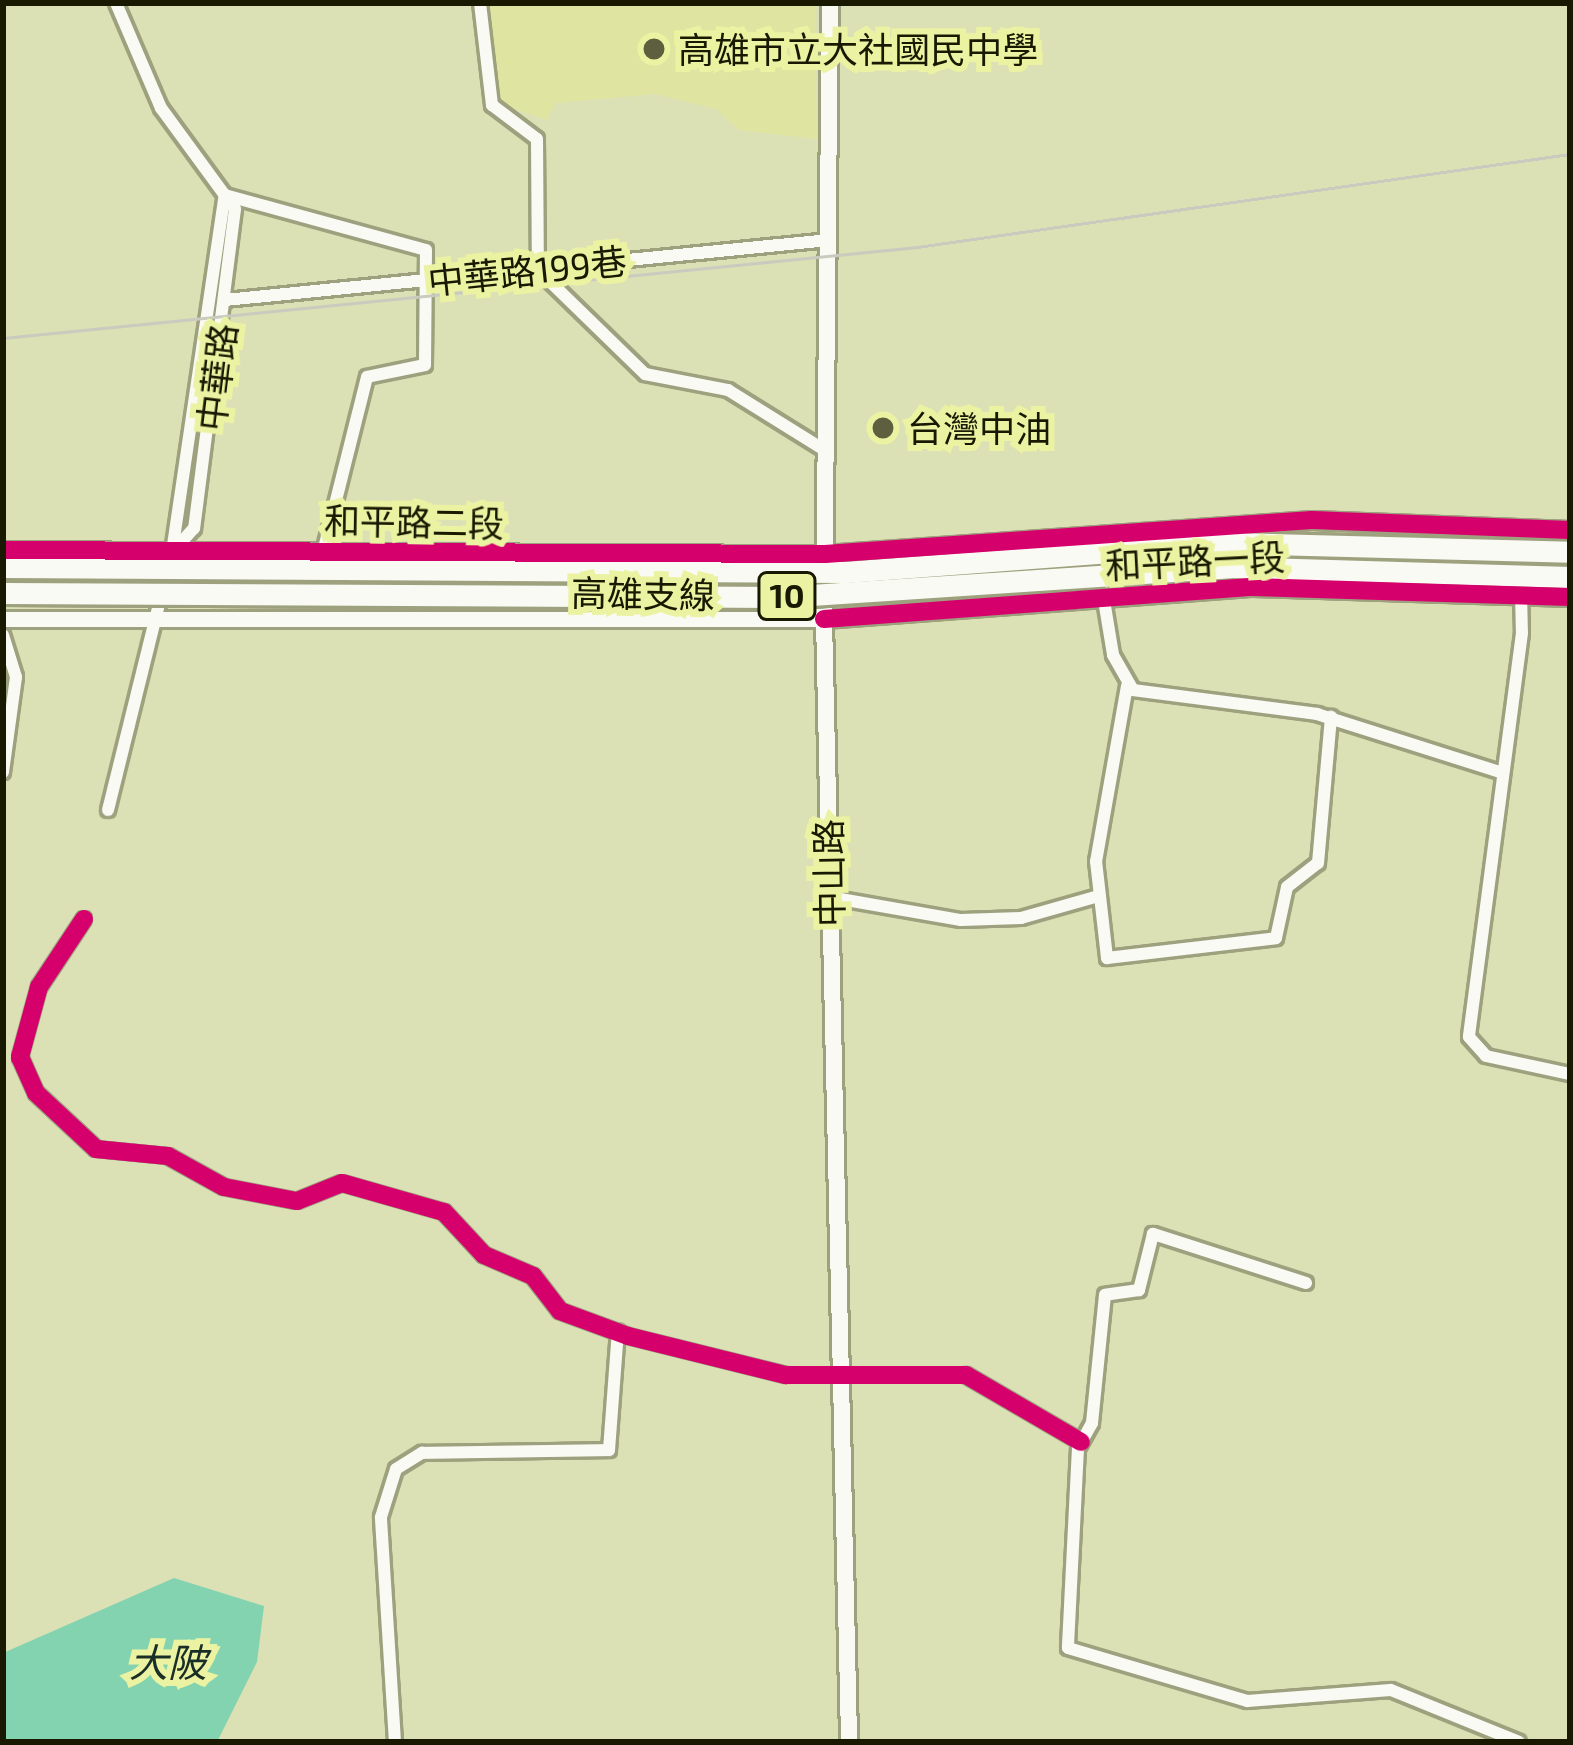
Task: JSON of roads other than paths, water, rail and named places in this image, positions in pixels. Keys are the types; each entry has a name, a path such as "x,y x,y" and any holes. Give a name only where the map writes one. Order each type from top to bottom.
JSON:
{"highway":[{"name":"高雄支線","path":"3,567 845,572 1233,543 1570,552"},
{"name":"高雄支線","path":"3,593 782,597 1230,567 1570,577"}],"main road":[{"name":"中山路","path":"830,3 824,619 849,1742"}],"street":[{"path":"116,3 161,108 225,195 421,245 425,365 367,377 323,552"},
{"path":"480,3 492,105 537,139 537,269 645,374 728,390 826,451"},
{"name":"中華路","path":"172,552 194,528 235,209 225,195"},
{"name":"中華路","path":"108,810 172,552 225,195"},
{"name":"中華路199巷","path":"225,300 829,240"},
{"name":"和平路一段","path":"825,554 1312,520 1570,530"},
{"path":"1519,529 1521,596 1469,1037 1486,1056 1570,1074"},
{"path":"1093,533 1103,598 1126,686 1095,896 1107,958 1276,938 1287,886 1318,863 1331,717"},
{"path":"684,619 732,588 954,574 992,541"},
{"name":"和平路二段","path":"3,550 825,554"},
{"name":"和平路一段","path":"824,619 1252,587 1570,597"},
{"path":"3,619 824,619"},
{"path":"3,635 16,677 3,772"},
{"path":"1126,686 1331,717 1500,772"},
{"path":"829,897 962,920 1021,918 1095,896"},
{"path":"84,919 63,936 22,1039 27,1082 69,1133 96,1149 168,1156 224,1187 309,1203 342,1183 444,1212 484,1255 533,1276 560,1310 618,1331 739,1370 966,1375 1081,1442"},
{"path":"1306,1282 1149,1236 1139,1290 1103,1301 1081,1442 1073,1655 1247,1701 1391,1690 1519,1742"},
{"path":"395,1742 382,1517 396,1469 422,1453 609,1450 618,1331"}],"water":[{"name":"大陂","path":"174,1578 264,1606 257,1662 217,1742 3,1742 3,1653"}],"railway":[{"path":"3,338 917,247 1570,154"}],"place":[{"name":"高雄市立大社國民中學","path":"654,49"},
{"name":"台灣中油","path":"883,428"}]}
